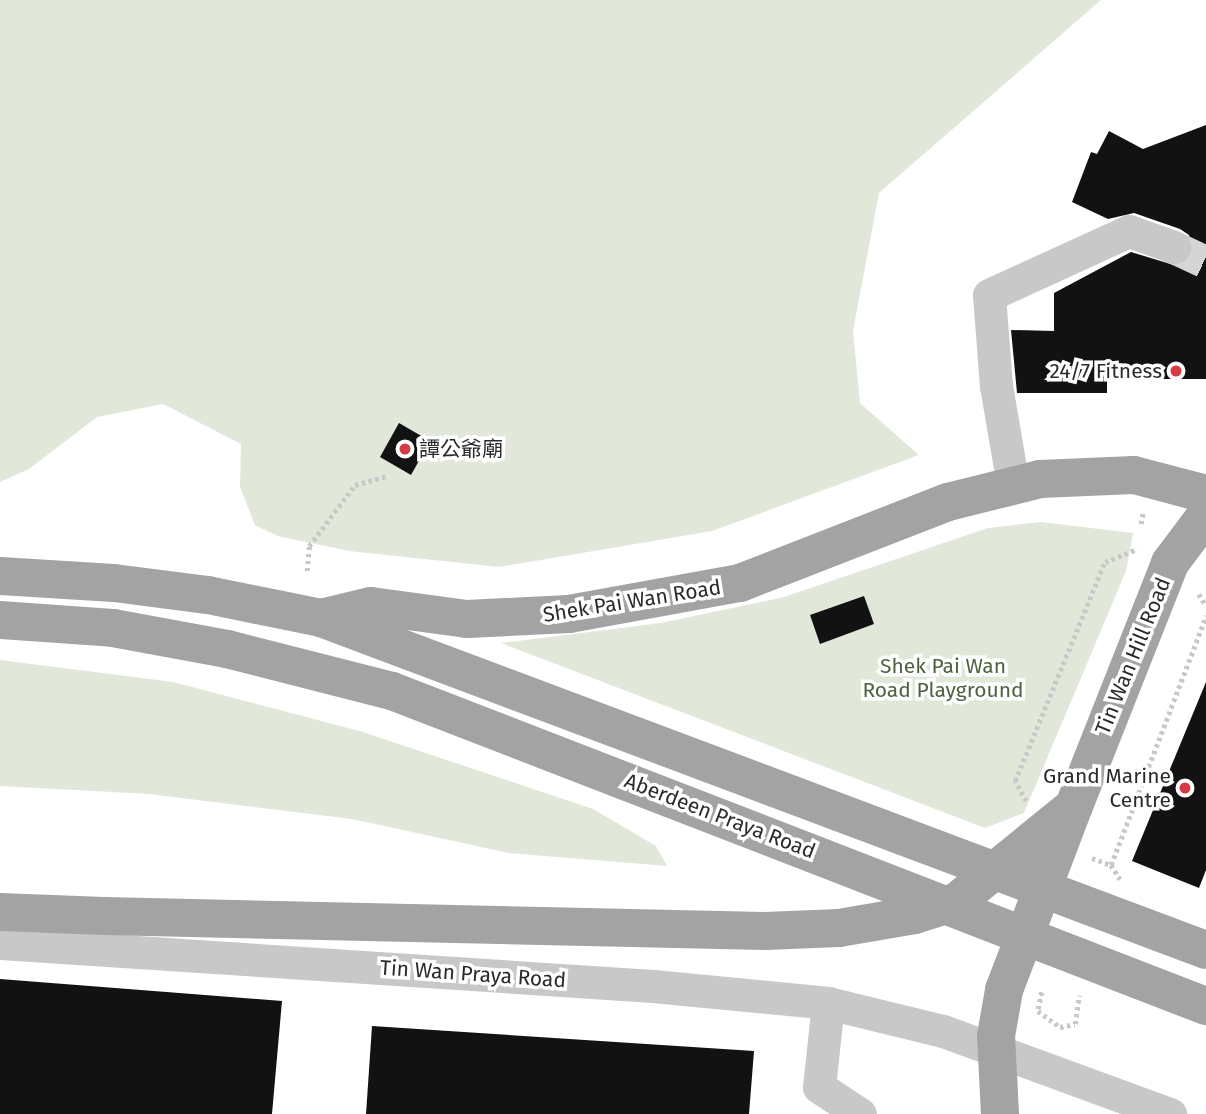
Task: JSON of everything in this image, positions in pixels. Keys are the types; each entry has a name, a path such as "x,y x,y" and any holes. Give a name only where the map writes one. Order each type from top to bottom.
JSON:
{"main road":[{"name":"Shek Pai Wan Road","path":"0,576 208,595 321,618 371,606 467,619 569,614 692,594 774,571 948,502 1013,485 1113,474 1206,494"},
{"name":"Tin Wan Hill Road","path":"1000,1114 996,1036 1004,990 1170,563 1206,515"},
{"name":"Aberdeen Praya Road","path":"321,618 1206,950"},
{"name":"Aberdeen Praya Road","path":"0,620 113,628 227,649 392,691 871,873 1200,1006"},
{"path":"0,912 765,931 839,928 915,915 956,902 1074,806"}],"street":[{"path":"1013,485 996,386 989,295 1129,231 1174,247"},
{"name":"Tin Wan Praya Road","path":"0,943 653,986 828,1003 943,1031 1170,1114"},
{"path":"828,1003 818,1087 860,1114"}],"path":[{"path":"307,571 309,546 355,485 368,478 387,476"},
{"path":"1199,594 1206,606"},
{"path":"1111,865 1206,616"},
{"path":"1106,873 1114,871"},
{"path":"1041,1001 1038,1011 1060,1027 1075,1024 1079,994"}],"green space":[{"path":"0,0 1101,0 879,193 853,331 860,403 919,455 712,531 499,567 349,551 278,536 255,525 240,487 241,444 163,404 97,417 29,469 0,482"},
{"name":"Shek Pai Wan Road Playground","path":"1041,522 1133,533 1126,571 1024,813 985,828 501,643 661,623 784,597 988,528"},
{"path":"0,660 173,682 363,732 593,809 656,846 667,866 509,853 352,819 149,794 0,786"}],"building":[{"path":"1206,125 1206,379 1107,379 1107,393 1017,393 1011,330 1054,331 1054,293 1131,252 1177,266 1192,253 1189,235 1180,229 1134,213 1108,219 1072,202 1091,152 1097,154 1109,131 1143,149"},
{"name":"譚公爺廟","path":"399,423 430,441 411,475 380,457"},
{"path":"864,596 874,624 820,644 810,615"},
{"name":"Grand Marine Centre","path":"1206,682 1206,870 1199,888 1132,861"},
{"path":"0,979 282,1001 272,1114 0,1114"},
{"path":"372,1026 754,1051 749,1114 366,1114"}],"tunnel":[{"path":"1174,247 1206,262"}],"place":[{"name":"24/7 Fitness","path":"1176,371"},
{"name":"譚公爺廟","path":"405,449"},
{"name":"Grand Marine Centre","path":"1185,788"}]}
